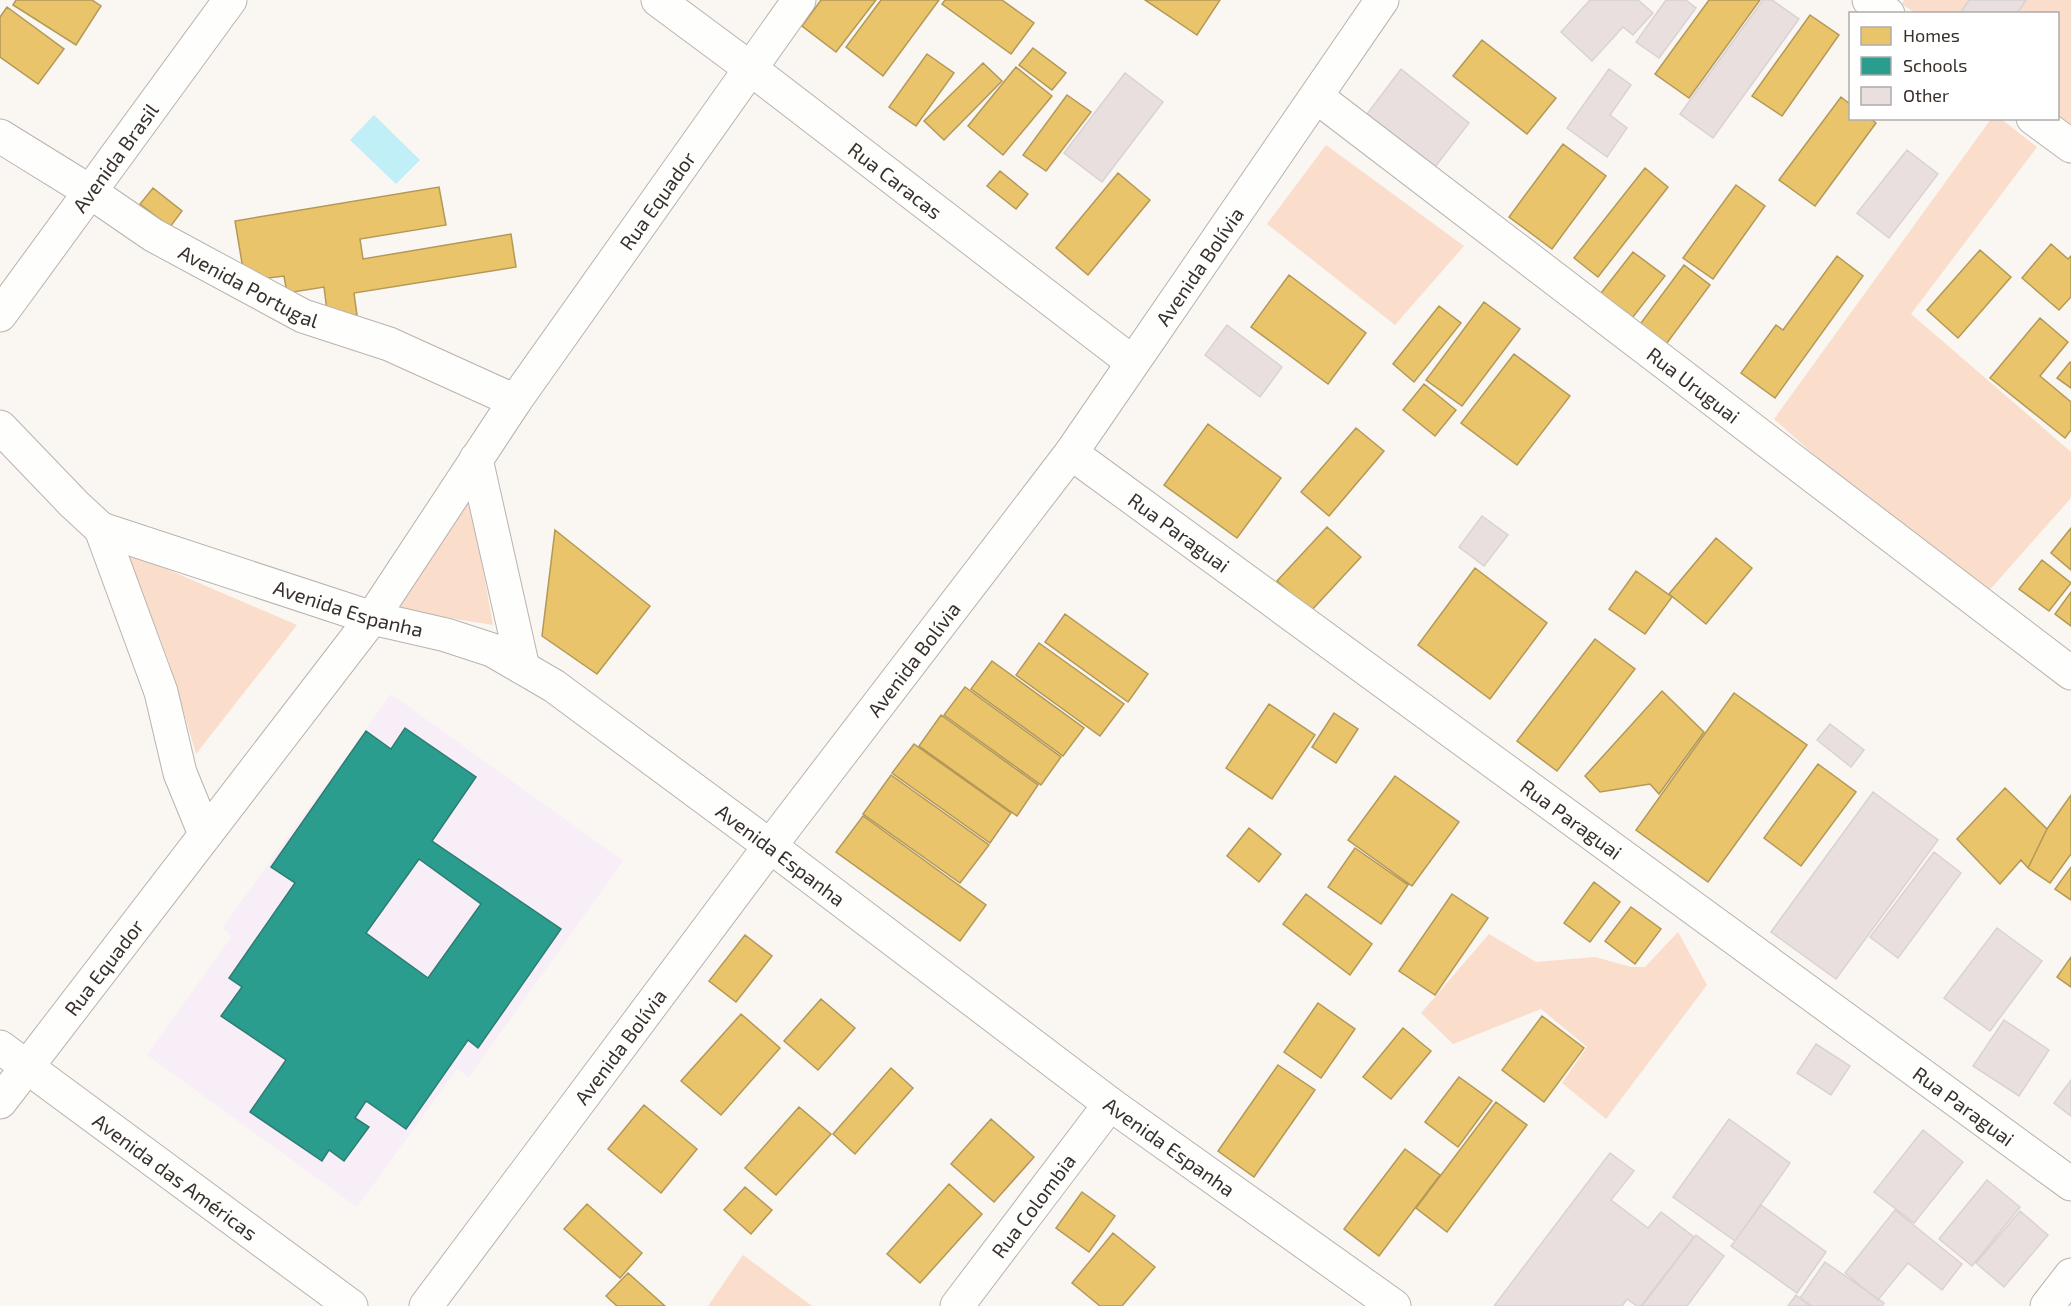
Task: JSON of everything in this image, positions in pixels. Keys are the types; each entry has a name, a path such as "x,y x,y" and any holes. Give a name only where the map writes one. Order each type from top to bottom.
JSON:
{"street":[{"name":"Avenida Brasil","path":"0,315 230,0"},
{"name":"Rua Caracas","path":"658,0 1132,362"},
{"name":"Rua Equador","path":"0,1102 372,618 515,401 799,0"},
{"name":"Avenida Bolívia","path":"426,1306 770,846 1071,453 1382,0"},
{"name":"Rua Uruguai","path":"1317,97 2071,673"},
{"path":"2036,120 2071,146"},
{"name":"Avenida Portugal","path":"0,136 153,234 303,316 390,344 515,401"},
{"path":"0,427 101,529 161,692 180,773 205,834"},
{"name":"Rua Paraguai","path":"1071,453 2071,1184"},
{"path":"476,459 523,668"},
{"name":"Avenida Espanha","path":"101,529 372,618 446,635 492,650 554,686 770,846 1110,1104 1394,1306"},
{"name":"Avenida das Américas","path":"0,1047 351,1306"},
{"name":"Rua Colombia","path":"957,1306 1110,1104"},
{"path":"2047,1306 2071,1275"}],"shaded area":[{"path":"1904,0 2071,0 2071,124 2059,116 2059,12 1914,12 1902,4"},
{"path":"1990,120 2002,120 2037,147 1911,314 2071,452 2071,498 1979,602 1774,419"},
{"path":"1326,145 1464,246 1395,325 1267,224"},
{"path":"469,491 493,625 393,609"},
{"path":"127,552 297,625 196,754 169,662"},
{"path":"391,694 623,861 469,1077 457,1069 357,1207 147,1055 232,936 222,928"},
{"path":"1678,932 1707,985 1606,1119 1562,1083 1587,1047 1541,1009 1453,1044 1421,1013 1489,934 1536,962 1595,957 1631,967 1645,967"},
{"path":"743,1255 812,1306 708,1306"}],"water":[{"path":"374,115 420,160 396,184 350,140"}],"building: Homes":[{"path":"16,0 92,0 101,6 76,45 13,5"},
{"path":"821,0 876,0 836,52 802,26"},
{"path":"881,0 939,0 883,76 846,47"},
{"path":"945,0 1002,0 1034,23 1011,54 942,4"},
{"path":"1145,0 1220,0 1197,35"},
{"path":"1709,0 1760,0 1689,98 1655,74"},
{"path":"7,7 64,49 38,84 0,57 0,17"},
{"path":"1810,15 1839,35 1782,116 1752,96"},
{"path":"1482,40 1556,98 1527,134 1453,76"},
{"path":"1033,48 1066,73 1052,90 1019,65"},
{"path":"927,54 954,73 916,126 889,107"},
{"path":"983,63 1002,81 944,140 924,121"},
{"path":"1016,67 1052,96 1003,155 968,126"},
{"path":"1067,95 1091,112 1046,171 1023,155"},
{"path":"1841,97 1849,103 1849,120 1872,120 1876,123 1815,206 1779,180"},
{"path":"1563,144 1606,176 1552,249 1509,217"},
{"path":"1645,168 1668,187 1598,277 1574,258"},
{"path":"1000,171 1028,194 1016,209 987,186"},
{"path":"1118,173 1150,200 1088,275 1056,248"},
{"path":"1736,185 1765,206 1713,279 1683,258"},
{"path":"439,187 446,225 360,239 363,259 511,234 516,267 354,293 357,315 328,319 324,287 287,293 284,276 245,281 235,221"},
{"path":"153,188 182,211 170,227 140,204"},
{"path":"2051,244 2068,259 2071,256 2071,297 2059,310 2022,278"},
{"path":"1980,250 2011,277 1958,338 1927,310"},
{"path":"1633,252 1665,276 1629,322 1598,297"},
{"path":"1837,256 1863,276 1775,398 1741,373 1776,325 1783,330"},
{"path":"1684,265 1710,285 1664,347 1638,327"},
{"path":"1289,275 1366,333 1328,384 1251,327"},
{"path":"1484,302 1520,329 1462,406 1426,380"},
{"path":"1439,306 1461,323 1414,382 1393,364"},
{"path":"2040,318 2068,342 2040,376 2071,402 2071,430 2065,438 1990,378"},
{"path":"1514,354 1570,396 1517,465 1461,423"},
{"path":"2071,363 2071,388 2057,378"},
{"path":"1424,384 1456,410 1435,436 1403,410"},
{"path":"1208,424 1281,478 1237,538 1164,485"},
{"path":"1356,428 1384,451 1329,516 1301,492"},
{"path":"1327,527 1361,557 1311,611 1277,581"},
{"path":"2071,528 2071,570 2051,553"},
{"path":"555,530 650,606 597,674 542,636"},
{"path":"1716,538 1752,568 1706,624 1669,594"},
{"path":"2042,560 2071,583 2049,611 2019,589"},
{"path":"1475,568 1547,623 1490,699 1418,645"},
{"path":"1636,571 1672,597 1645,634 1609,609"},
{"path":"2071,592 2071,626 2055,614"},
{"path":"1065,614 1148,674 1128,702 1045,642"},
{"path":"1595,639 1635,669 1557,771 1517,741"},
{"path":"1039,643 1124,704 1100,736 1016,675"},
{"path":"992,661 1084,728 1063,756 971,689"},
{"path":"965,687 1061,757 1041,785 944,715"},
{"path":"1662,691 1704,732 1659,794 1650,784 1600,792 1585,776"},
{"path":"1734,693 1807,745 1708,882 1636,830"},
{"path":"1269,704 1315,735 1272,799 1226,768"},
{"path":"1334,713 1358,729 1336,763 1312,747"},
{"path":"941,715 1038,785 1017,816 919,746"},
{"path":"914,744 1011,813 990,843 892,773"},
{"path":"1818,764 1856,792 1801,866 1764,838"},
{"path":"891,775 989,845 960,883 863,814"},
{"path":"1395,776 1459,822 1412,886 1348,840"},
{"path":"2005,788 2047,829 2028,868 2021,860 2000,884 1957,839"},
{"path":"2071,795 2071,854 2050,883 2028,868 2047,829"},
{"path":"863,816 986,905 960,941 836,852"},
{"path":"1249,828 1281,854 1259,882 1227,856"},
{"path":"1355,848 1408,885 1381,924 1328,887"},
{"path":"2071,867 2071,900 2055,889"},
{"path":"1594,882 1620,902 1590,942 1564,923"},
{"path":"1306,894 1372,944 1350,975 1283,924"},
{"path":"1452,894 1488,918 1435,995 1399,971"},
{"path":"1631,907 1661,929 1635,964 1605,941"},
{"path":"745,935 772,956 736,1002 709,981"},
{"path":"2071,957 2071,987 2057,977"},
{"path":"821,999 855,1028 818,1070 784,1041"},
{"path":"1318,1003 1355,1029 1321,1078 1284,1052"},
{"path":"741,1014 780,1048 721,1115 681,1081"},
{"path":"1542,1016 1584,1048 1544,1102 1502,1070"},
{"path":"1403,1028 1431,1051 1391,1099 1363,1077"},
{"path":"1278,1065 1315,1090 1254,1177 1218,1151"},
{"path":"891,1068 913,1088 855,1154 833,1134"},
{"path":"1459,1077 1492,1101 1458,1147 1425,1122"},
{"path":"1496,1102 1527,1125 1447,1232 1416,1208"},
{"path":"644,1105 697,1149 661,1193 608,1149"},
{"path":"799,1107 831,1134 776,1195 745,1168"},
{"path":"991,1119 1034,1157 994,1202 951,1164"},
{"path":"1405,1149 1440,1175 1379,1256 1344,1229"},
{"path":"949,1184 982,1214 920,1283 887,1254"},
{"path":"745,1187 772,1210 751,1234 724,1210"},
{"path":"1082,1192 1115,1216 1089,1252 1056,1228"},
{"path":"587,1204 642,1253 620,1278 564,1229"},
{"path":"1113,1233 1155,1267 1122,1306 1100,1306 1072,1283"},
{"path":"628,1273 665,1306 617,1306 606,1296"}],"building: Schools":[{"path":"405,728 476,777 432,841 561,929 478,1048 468,1040 406,1129 366,1101 355,1118 369,1127 344,1161 329,1150 322,1161 250,1112 286,1060 221,1016 242,987 229,978 295,883 271,867 366,731 391,749","holes":["419,859 481,904 428,978 366,933"]}],"building: Other":[{"path":"1590,0 1638,0 1653,13 1633,35 1623,27 1592,61 1561,32"},
{"path":"1666,0 1686,0 1696,8 1659,58 1636,42"},
{"path":"1763,0 1772,0 1799,19 1713,138 1680,114"},
{"path":"1969,0 2026,0 2018,12 1961,12"},
{"path":"1401,69 1469,123 1435,167 1367,114"},
{"path":"1609,69 1631,85 1610,115 1627,128 1607,157 1567,128"},
{"path":"1125,73 1163,102 1102,182 1064,153"},
{"path":"1907,150 1938,174 1889,238 1857,213"},
{"path":"1227,325 1282,367 1260,397 1205,355"},
{"path":"1482,516 1508,535 1484,566 1459,547"},
{"path":"1830,724 1864,750 1851,767 1817,740"},
{"path":"1873,792 1938,840 1836,979 1771,932"},
{"path":"1934,852 1961,873 1898,958 1870,937"},
{"path":"1997,928 2042,961 1990,1031 1944,998"},
{"path":"2004,1020 2049,1050 2019,1096 1973,1066"},
{"path":"1816,1044 1850,1066 1831,1095 1797,1073"},
{"path":"2071,1080 2071,1116 2054,1103"},
{"path":"1729,1119 1790,1163 1735,1241 1673,1197"},
{"path":"1923,1130 1963,1162 1914,1223 1874,1192"},
{"path":"1610,1153 1634,1171 1611,1200 1648,1228 1661,1212 1694,1237 1641,1306 1627,1299 1622,1306 1494,1306"},
{"path":"1987,1180 2020,1207 1972,1266 1939,1239"},
{"path":"1761,1205 1826,1252 1797,1293 1731,1246"},
{"path":"1895,1210 1962,1264 1942,1290 1908,1263 1878,1300 1845,1273"},
{"path":"2020,1211 2048,1235 2004,1287 1976,1263"},
{"path":"1696,1235 1724,1256 1687,1306 1642,1306"},
{"path":"1825,1262 1884,1303 1882,1306 1812,1306 1800,1298"},
{"path":"1796,1295 1810,1306 1788,1306"}]}
